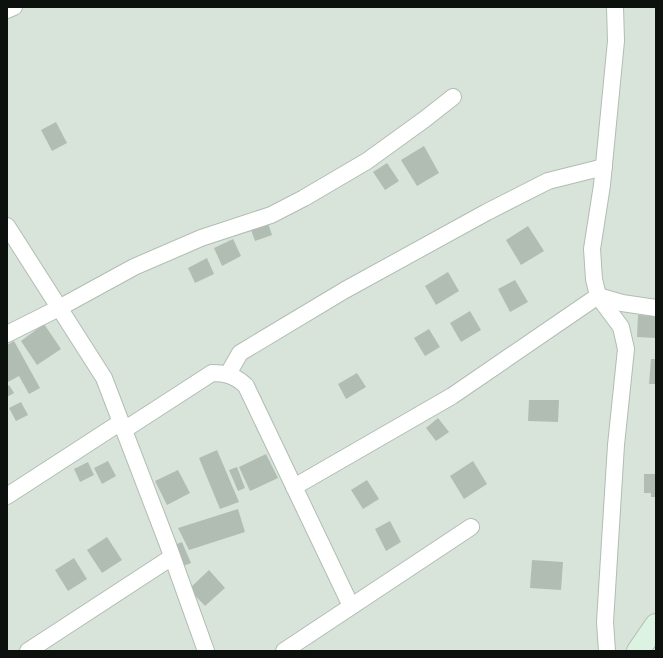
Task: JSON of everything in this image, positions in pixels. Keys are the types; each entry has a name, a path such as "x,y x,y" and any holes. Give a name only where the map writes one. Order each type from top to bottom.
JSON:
{"main road":[{"path":"638,651 656,625"}],"street":[{"path":"7,10 14,7"},
{"path":"608,651 605,622 616,445 626,349 621,327 598,296 594,279 592,249 604,166 616,41 615,7"},
{"path":"7,334 59,308 96,286 167,251 236,225 271,215 304,198 367,162 453,97"},
{"path":"228,374 240,353 344,290 548,181 604,166"},
{"path":"7,226 104,378 206,651"},
{"path":"598,296 622,303 656,308"},
{"path":"294,487 452,396 598,296"},
{"path":"7,496 212,373 228,374 241,381 246,386 351,606"},
{"path":"284,651 471,527"},
{"path":"28,651 172,557"}],"building":[{"path":"56,122 67,143 52,151 41,130"},
{"path":"424,146 439,173 417,186 401,160"},
{"path":"387,163 399,181 385,190 373,172"},
{"path":"267,220 272,235 255,241 250,227"},
{"path":"528,226 544,251 521,265 506,240"},
{"path":"233,239 241,256 222,266 214,248"},
{"path":"207,258 214,274 195,283 188,268"},
{"path":"448,272 459,291 436,305 425,286"},
{"path":"515,280 528,302 510,312 498,289"},
{"path":"470,311 481,330 461,342 450,323"},
{"path":"638,315 656,316 655,338 637,337"},
{"path":"44,324 61,349 37,365 21,341"},
{"path":"429,329 440,347 425,356 414,338"},
{"path":"14,341 40,388 29,394 19,376 8,382 7,380 7,345"},
{"path":"651,359 656,359 656,384 649,384"},
{"path":"357,373 366,387 346,399 338,384"},
{"path":"9,385 14,393 7,397 7,387"},
{"path":"529,400 559,400 558,422 528,421"},
{"path":"21,402 28,415 16,421 9,408"},
{"path":"438,418 449,432 436,441 426,428"},
{"path":"217,450 239,502 220,509 199,458"},
{"path":"266,454 278,478 250,491 239,467"},
{"path":"108,461 116,476 102,484 94,468"},
{"path":"473,461 487,484 464,499 450,476"},
{"path":"88,462 94,475 80,482 74,469"},
{"path":"237,467 245,488 238,491 229,470"},
{"path":"178,470 190,493 167,505 155,481"},
{"path":"644,474 656,474 656,497 651,497 651,493 644,493"},
{"path":"367,480 379,499 363,509 351,490"},
{"path":"238,509 245,532 189,550 178,528"},
{"path":"390,521 401,542 386,551 375,529"},
{"path":"107,537 122,560 102,573 87,550"},
{"path":"182,542 191,563 181,567 172,546"},
{"path":"74,558 87,579 68,591 55,570"},
{"path":"532,560 563,562 561,590 530,588"},
{"path":"209,570 225,588 205,606 189,589"}]}
